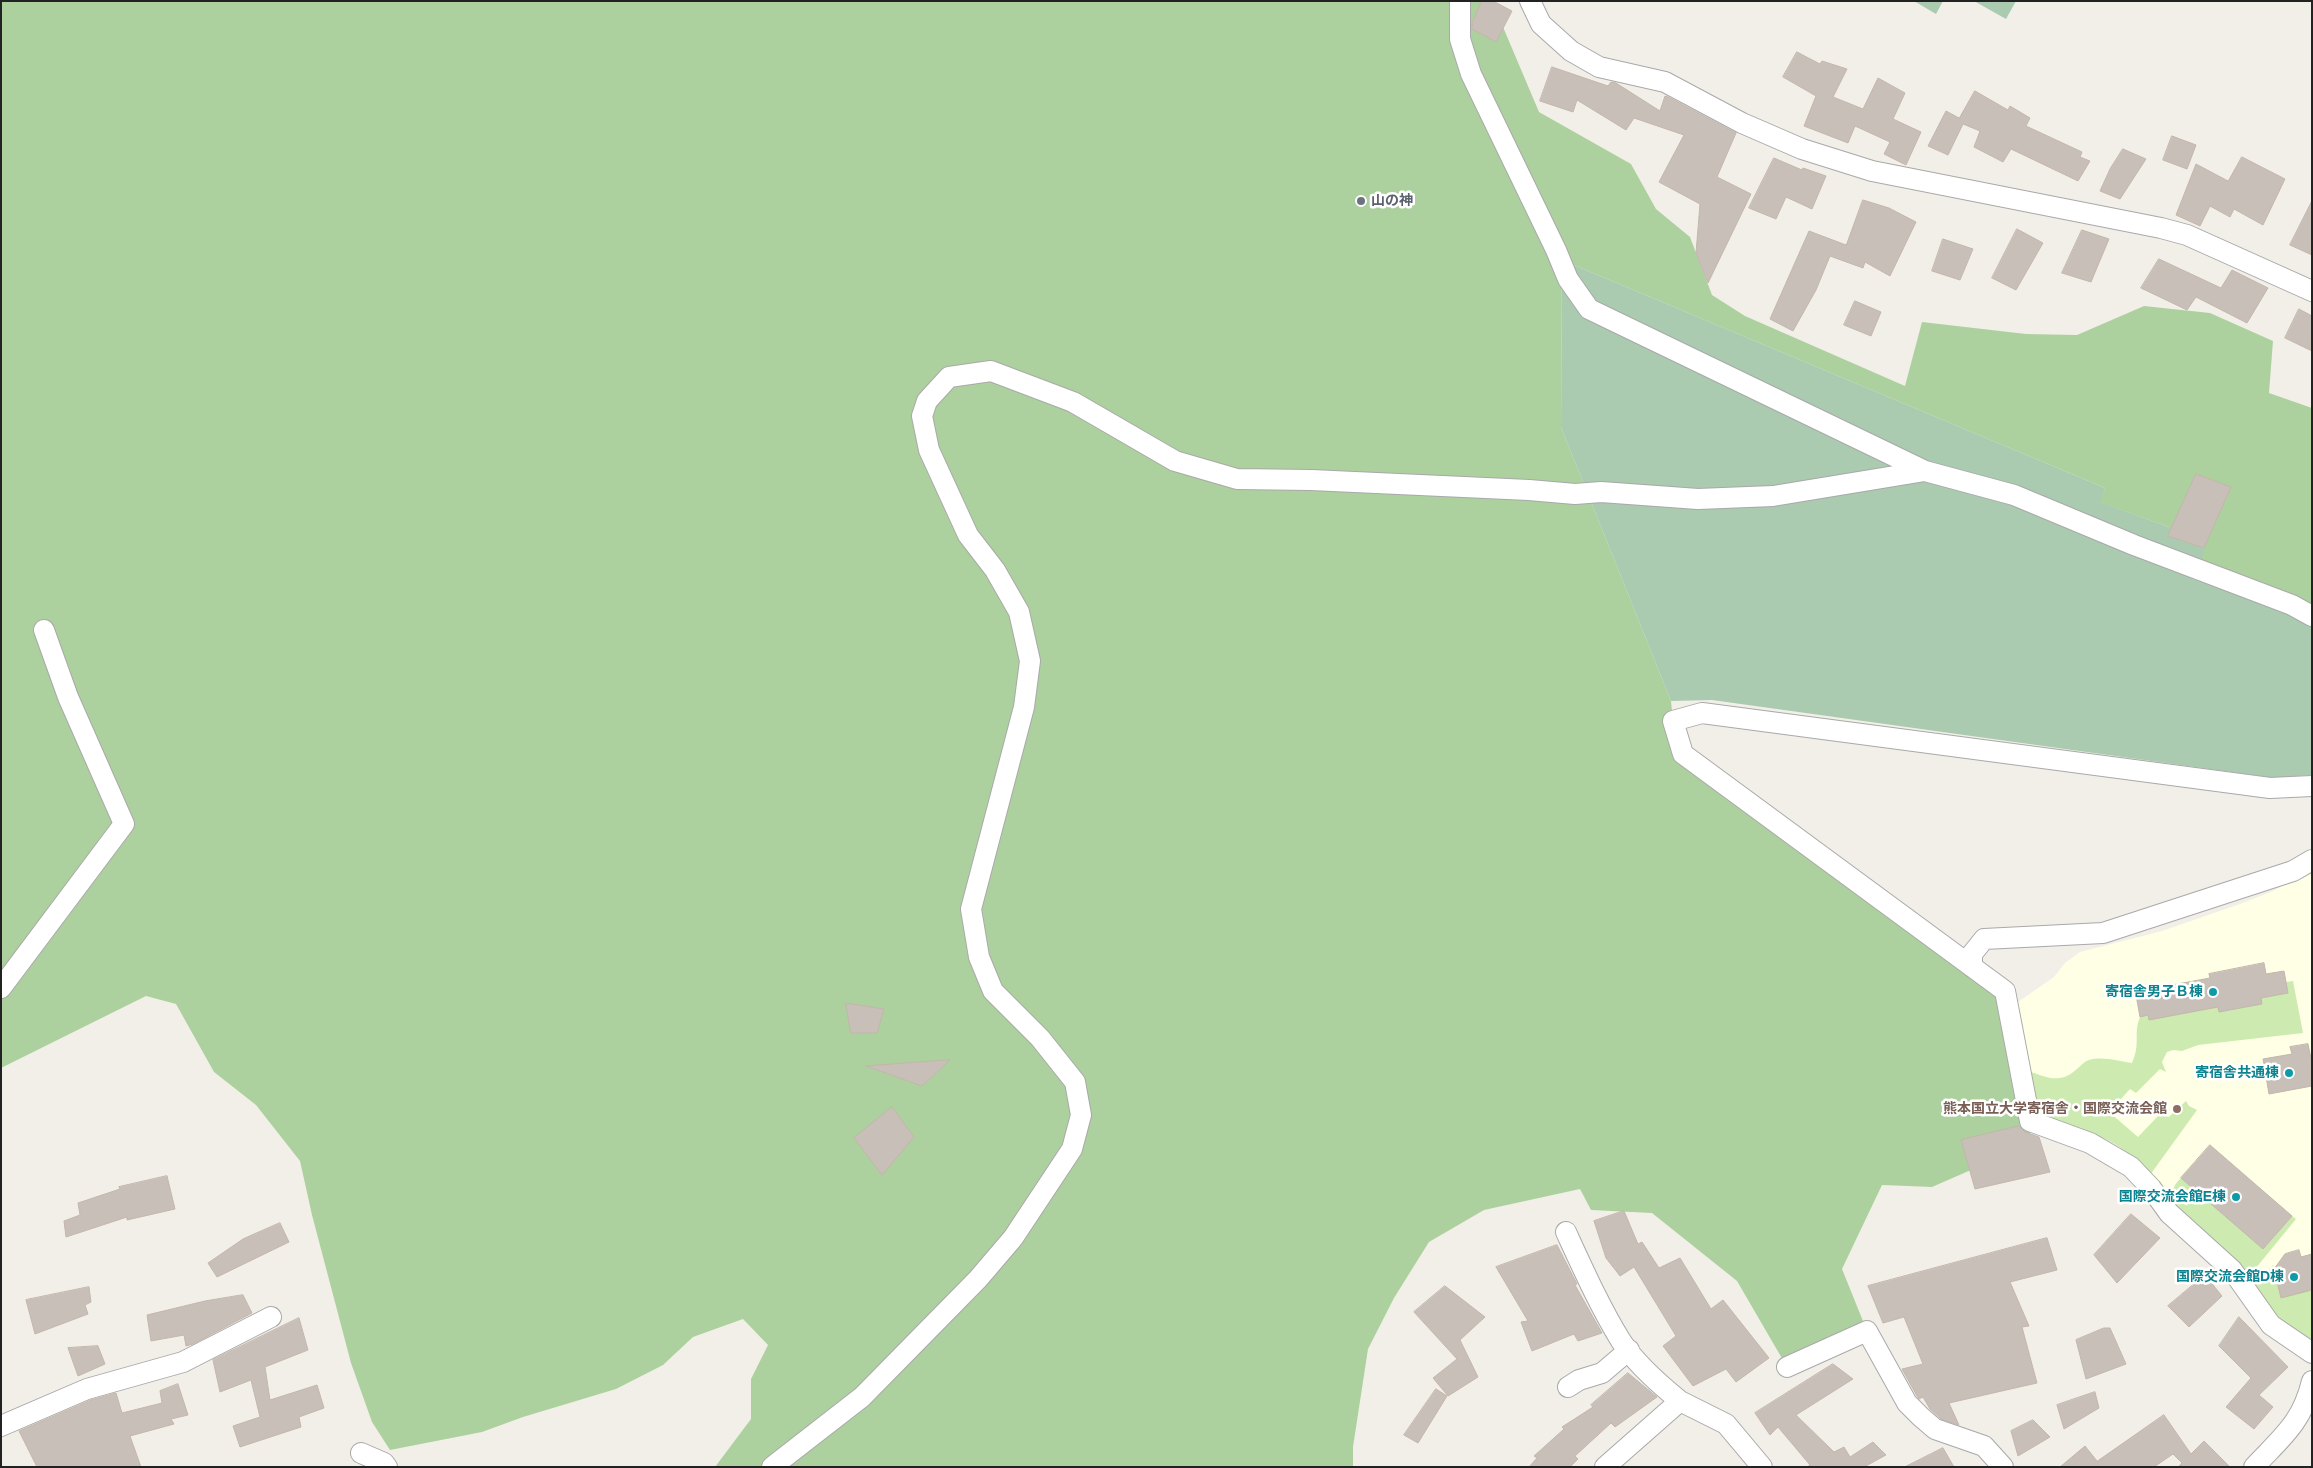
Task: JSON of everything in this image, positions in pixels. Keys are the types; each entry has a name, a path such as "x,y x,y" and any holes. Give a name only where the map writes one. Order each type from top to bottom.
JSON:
{"street":[{"path":"1460,1 1460,39 1471,74 1556,250 1568,279 1588,309 1925,471 2014,495 2134,545 2292,605 2312,616"},
{"path":"1530,1 1541,24 1571,51 1598,67 1665,82 1742,123 1802,149 1872,171 2161,228 2187,235 2312,291"},
{"path":"772,1467 862,1397 984,1272 1013,1238 1072,1149 1081,1115 1075,1082 1040,1038 993,991 979,957 972,909 1024,707 1030,661 1019,612 995,570 968,535 929,450 922,416 927,401 949,377 991,371 1073,402 1175,461 1237,479 1311,480 1529,490 1575,494 1601,492 1698,499 1774,496 1925,471"},
{"path":"1,988 124,824 68,697 44,630"},
{"path":"2312,786 2270,788 1702,713 1673,722 1683,754 2006,992 2030,1121 2090,1143 2131,1167 2151,1188 2169,1214 2232,1270 2271,1325 2312,1353"},
{"path":"1972,966 1972,954 1984,938 2103,933 2284,874 2312,860"},
{"path":"1566,1232 1596,1296 1628,1350 1658,1384 1680,1401 1726,1424 1762,1467"},
{"path":"1,1426 88,1389 183,1362 271,1317"},
{"path":"1787,1368 1867,1331 1907,1403 1922,1418 1934,1429 1984,1446 2003,1467"},
{"path":"1568,1387 1579,1380 1602,1373 1628,1350"},
{"path":"2254,1467 2290,1432 2309,1394 2312,1381"},
{"path":"1605,1467 1680,1401"},
{"path":"361,1454 384,1463 387,1467"}],"shaded area":[{"path":"1914,1 1943,1 1936,14"},
{"path":"1974,1 2016,1 2006,19"},
{"path":"1562,260 2105,488 2100,502 2169,527 2169,536 2204,548 2202,559 2192,579 2312,619 2312,775 2274,778 1712,700 1671,701 1561,427"},
{"name":"熊本国立大学寄宿舎・国際交流会館","path":"2312,870 2312,1343 2185,1217 2136,1160 2114,1143 2045,1112 2040,1105 2029,1071 2018,1002 2054,977 2065,963 2080,952 2162,931 2240,904 2273,891"}],"green space":[{"path":"1,1 1492,1 1539,112 1631,164 1656,209 1690,237 1712,295 1745,316 1905,386 1922,322 2026,334 2077,335 2144,306 2210,313 2273,341 2269,393 2312,408 2312,619 2192,579 2168,536 2169,527 2099,502 2105,488 1562,260 1561,427 1671,701 1673,721 1683,754 2005,991 2030,1121 2030,1171 1980,1166 1932,1187 1882,1185 1842,1269 1867,1331 1787,1367 1737,1281 1652,1213 1591,1210 1580,1189 1484,1210 1429,1242 1394,1298 1368,1349 1353,1447 1353,1467 715,1467 751,1419 751,1379 768,1345 743,1319 693,1337 663,1365 616,1389 523,1417 482,1432 390,1450 372,1422 351,1363 312,1215 300,1161 256,1105 214,1072 176,1004 146,996 1,1068"},
{"path":"2293,981 2303,1033 2198,1045 2182,1051 2173,1050 2167,1052 2162,1062 2166,1072 2160,1069 2136,1093 2130,1089 2109,1112 2138,1137 2160,1114 2169,1117 2186,1101 2189,1106 2197,1110 2150,1175 2115,1144 2051,1117 2038,1102 2029,1071 2042,1076 2060,1078 2071,1074 2089,1060 2099,1058 2132,1063 2135,1056 2140,1017 2148,1015 2149,1020 2218,1007 2219,1012 2262,1004 2261,998 2288,993 2286,982"},
{"path":"2181,1178 2263,1249 2292,1216 2296,1219 2246,1280 2174,1206 2173,1190"},
{"path":"2273,1265 2282,1297 2312,1290 2312,1343 2278,1324 2251,1289"}],"building":[{"path":"1482,1 1493,1 1512,11 1496,42 1472,29 1472,23"},
{"path":"1797,52 1820,64 1822,61 1847,69 1833,97 1863,109 1878,78 1905,93 1893,119 1921,132 1906,165 1884,154 1890,142 1855,126 1848,143 1804,126 1816,96 1783,77"},
{"path":"1552,67 1608,86 1611,82 1616,83 1660,111 1665,96 1668,97 1736,133 1717,177 1751,194 1708,283 1696,253 1700,204 1659,182 1684,135 1634,118 1626,130 1577,100 1573,112 1540,101"},
{"path":"1975,91 2008,110 2010,106 2030,118 2026,126 2082,152 2080,157 2090,161 2078,181 2011,149 2003,162 1974,147 1980,131 1963,124 1948,155 1928,146 1946,111 1959,118"},
{"path":"2172,136 2196,145 2187,169 2163,160"},
{"path":"2123,149 2146,159 2120,199 2100,191 2110,169"},
{"path":"2242,157 2285,179 2263,225 2234,209 2230,217 2210,206 2200,226 2176,215 2196,164 2228,181"},
{"path":"1774,158 1802,170 1803,168 1826,176 1812,209 1786,197 1776,219 1749,208"},
{"path":"1863,200 1889,208 1916,222 1890,276 1865,262 1863,268 1830,256 1816,290 1793,331 1770,319 1809,231 1846,245"},
{"path":"2312,201 2312,255 2290,245"},
{"path":"2017,229 2043,243 2016,290 1992,278"},
{"path":"2082,230 2109,239 2091,282 2062,273"},
{"path":"1943,239 1973,249 1960,280 1932,271"},
{"path":"2159,259 2221,288 2232,270 2268,288 2247,323 2196,297 2187,310 2141,288"},
{"path":"1855,301 1881,312 1871,336 1844,325"},
{"path":"2299,309 2312,316 2312,351 2285,338"},
{"path":"2196,474 2231,487 2204,548 2168,536"},
{"name":"寄宿舎男子Ｂ棟","path":"2264,963 2266,974 2284,971 2288,993 2261,998 2262,1004 2219,1012 2218,1007 2149,1020 2148,1015 2140,1017 2136,995 2139,994 2139,991 2210,978 2209,974"},
{"path":"846,1003 884,1009 877,1033 851,1033"},
{"name":"寄宿舎共通棟","path":"2308,1044 2312,1063 2312,1086 2269,1094 2263,1059 2292,1054 2290,1047"},
{"path":"950,1060 922,1086 866,1066"},
{"path":"892,1107 914,1137 882,1175 854,1138"},
{"path":"2019,1126 2025,1132 2039,1137 2050,1172 1975,1189 1961,1140"},
{"name":"国際交流会館E棟","path":"2210,1145 2292,1216 2263,1249 2181,1178"},
{"path":"167,1176 175,1209 127,1220 127,1217 66,1237 64,1221 80,1215 78,1203 120,1189 119,1187"},
{"path":"1624,1211 1638,1244 1642,1242 1659,1268 1680,1258 1711,1309 1723,1300 1769,1358 1736,1382 1726,1369 1693,1386 1663,1346 1676,1336 1634,1267 1620,1276 1606,1258 1594,1221"},
{"path":"2131,1214 2160,1238 2117,1283 2094,1255"},
{"path":"280,1223 289,1242 217,1277 208,1263 243,1239"},
{"path":"2047,1238 2057,1270 2010,1282 2029,1326 2022,1327 2037,1383 1949,1403 1959,1425 1941,1419 1930,1409 1923,1397 1919,1399 1902,1369 1923,1364 1904,1317 1883,1323 1868,1286"},
{"path":"1557,1245 1577,1284 1575,1285 1602,1333 1578,1341 1574,1334 1532,1351 1521,1322 1528,1321 1496,1267"},
{"name":"国際交流会館D棟","path":"2299,1250 2301,1257 2312,1254 2312,1290 2281,1298 2274,1269 2285,1254"},
{"path":"2205,1275 2222,1296 2189,1327 2168,1306"},
{"path":"1445,1286 1485,1317 1460,1340 1478,1377 1448,1396 1433,1378 1457,1359 1414,1312"},
{"path":"89,1287 91,1302 85,1305 88,1314 35,1334 26,1300"},
{"path":"243,1295 252,1313 193,1344 186,1346 184,1335 151,1341 147,1315 205,1301"},
{"path":"2239,1317 2288,1367 2259,1395 2273,1407 2254,1429 2226,1407 2251,1378 2219,1346"},
{"path":"299,1318 308,1350 265,1367 270,1400 317,1385 324,1408 299,1417 301,1427 240,1447 233,1426 260,1417 251,1380 220,1392 213,1360"},
{"path":"2104,1328 2110,1328 2126,1364 2086,1379 2076,1340"},
{"path":"98,1346 105,1364 78,1376 68,1348"},
{"path":"1833,1364 1853,1379 1796,1415 1834,1452 1844,1447 1850,1457 1873,1442 1886,1455 1864,1467 1807,1467 1810,1465 1778,1427 1770,1435 1755,1413"},
{"path":"1628,1373 1657,1397 1615,1427 1611,1423 1575,1456 1578,1459 1570,1467 1529,1467 1537,1458 1534,1456 1564,1429 1562,1427 1593,1407 1591,1405"},
{"path":"178,1384 188,1415 171,1419 174,1424 130,1436 141,1467 37,1467 19,1431 91,1400 116,1393 122,1413 162,1403 160,1391"},
{"path":"1436,1389 1447,1396 1418,1443 1404,1435"},
{"path":"2095,1392 2099,1408 2064,1429 2057,1405"},
{"path":"2164,1415 2191,1454 2204,1441 2230,1467 2178,1467 2182,1463 2173,1454 2154,1467 2060,1467 2085,1446 2097,1461"},
{"path":"2033,1420 2050,1437 2018,1456 2011,1431"},
{"path":"1943,1448 1954,1467 1905,1467"}],"place":[{"name":"山の神","path":"1361,201"},
{"name":"寄宿舎男子Ｂ棟","path":"2213,992"},
{"name":"寄宿舎共通棟","path":"2289,1073"},
{"name":"熊本国立大学寄宿舎・国際交流会館","path":"2177,1109"},
{"name":"国際交流会館E棟","path":"2236,1197"},
{"name":"国際交流会館D棟","path":"2294,1277"}]}
